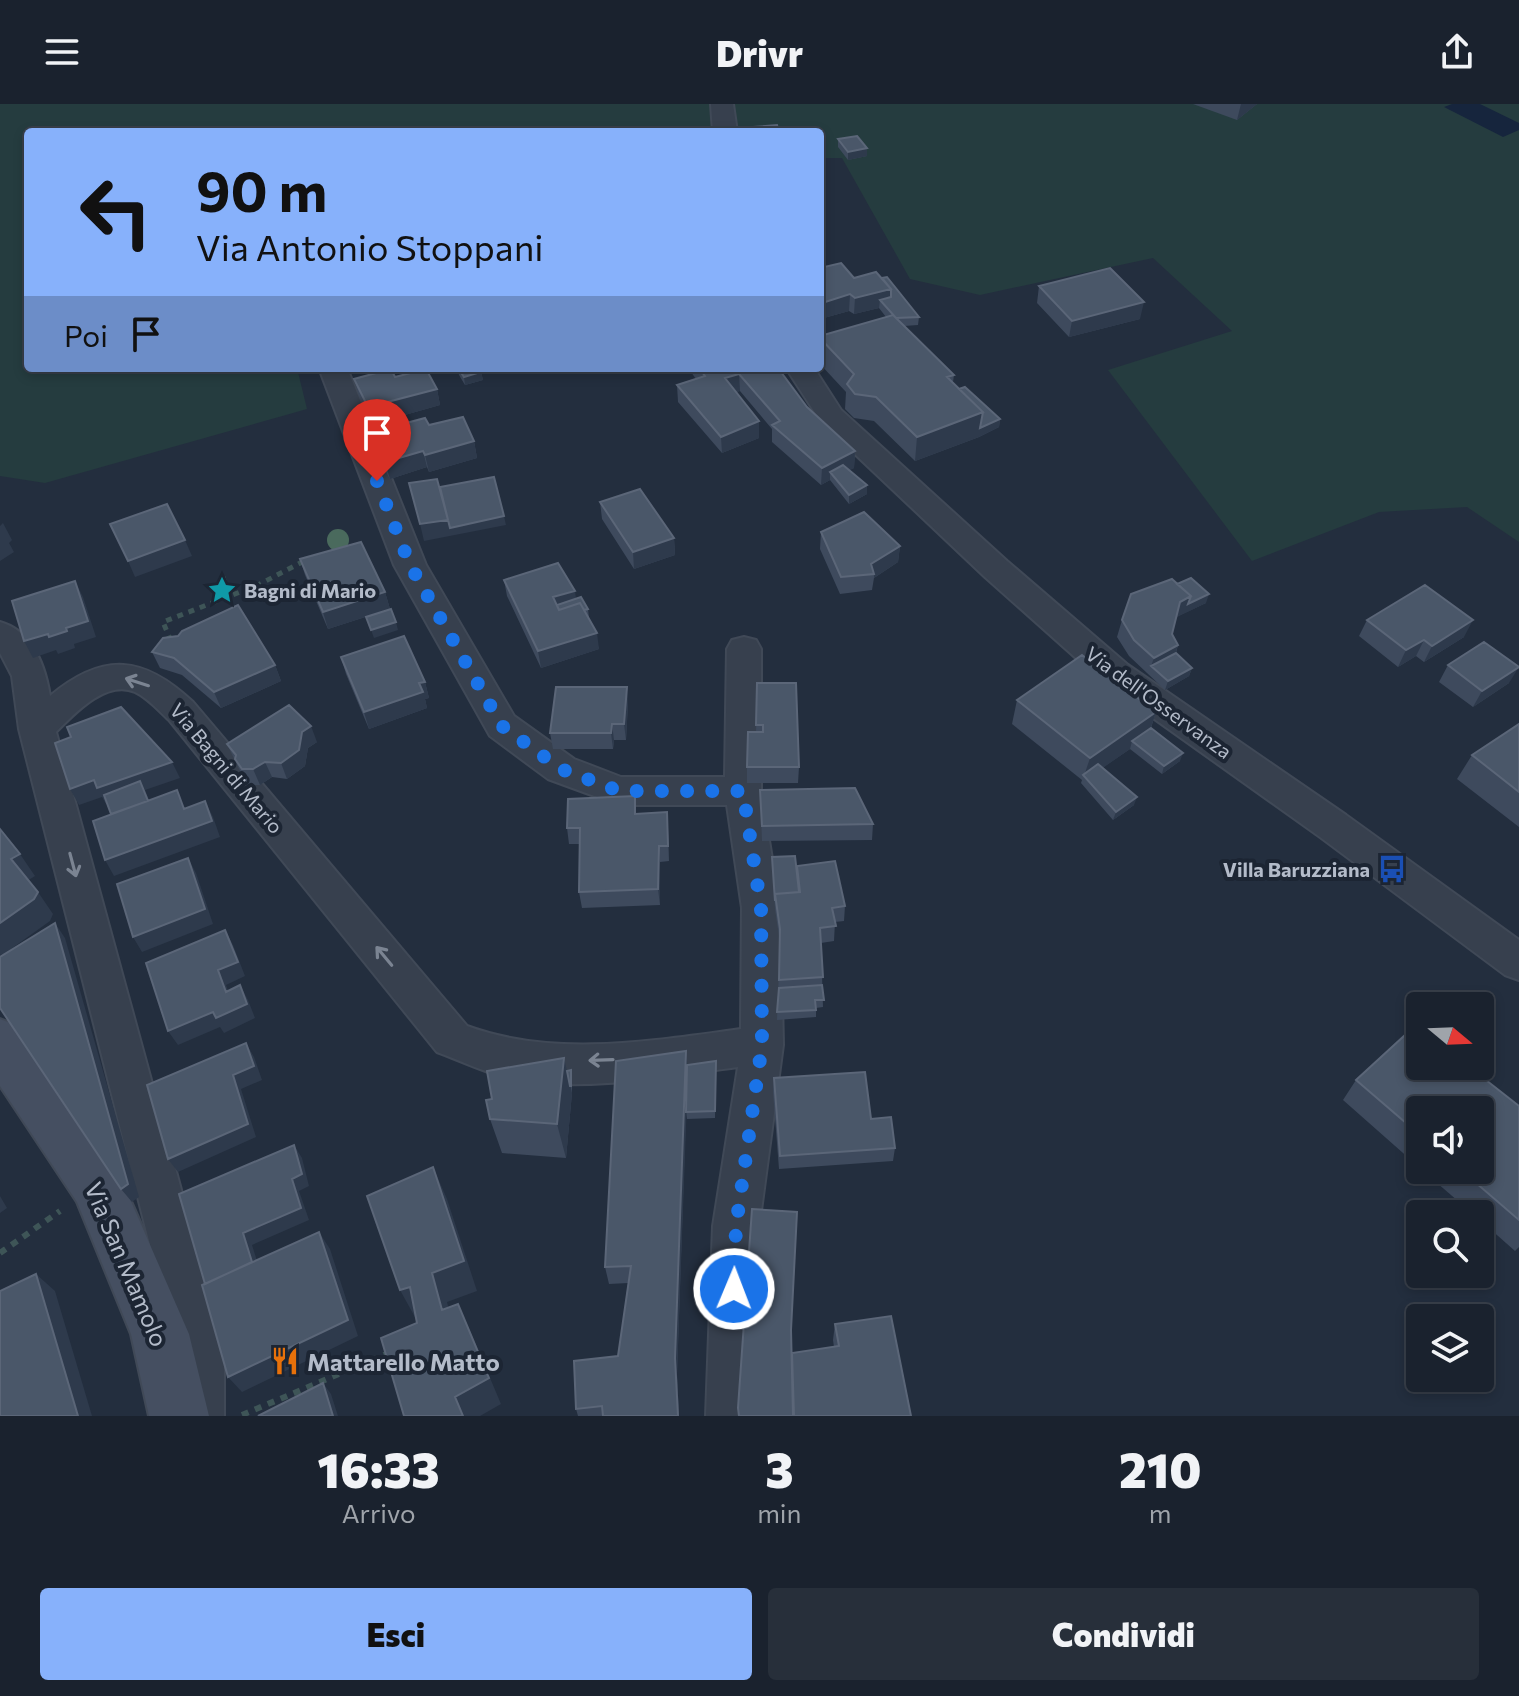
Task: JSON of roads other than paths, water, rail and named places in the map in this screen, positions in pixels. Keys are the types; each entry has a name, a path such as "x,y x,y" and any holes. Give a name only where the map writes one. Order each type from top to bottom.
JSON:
{"main road":[{"name":"Via San Mamolo","path":"0,1042 97,1185 160,1334 179,1416"}],"street":[{"path":"722,104 725,128"},
{"path":"335,372 410,565 502,726 561,769 619,791 743,791"},
{"name":"Via dell'Osservanza","path":"803,372 831,416 996,569 1116,674 1333,826 1519,963"},
{"path":"0,634 14,644 26,659 37,729 200,1347 199,1416"},
{"path":"731,1416 736,1226 762,1045 761,908 743,791 744,649"},
{"name":"Via Bagni di Mario","path":"37,729 66,701 91,684 119,677 140,679 163,694 181,711 452,1039 495,1055 527,1062 652,1059 762,1045"}],"water":[{"path":"1480,104 1519,123 1519,130 1503,137 1444,107"}],"place":[{"name":"Bagni di Mario","path":"222,590"},
{"name":"Villa Baruzziana","path":"1392,869"},
{"name":"Mattarello Matto","path":"285,1361"}]}
